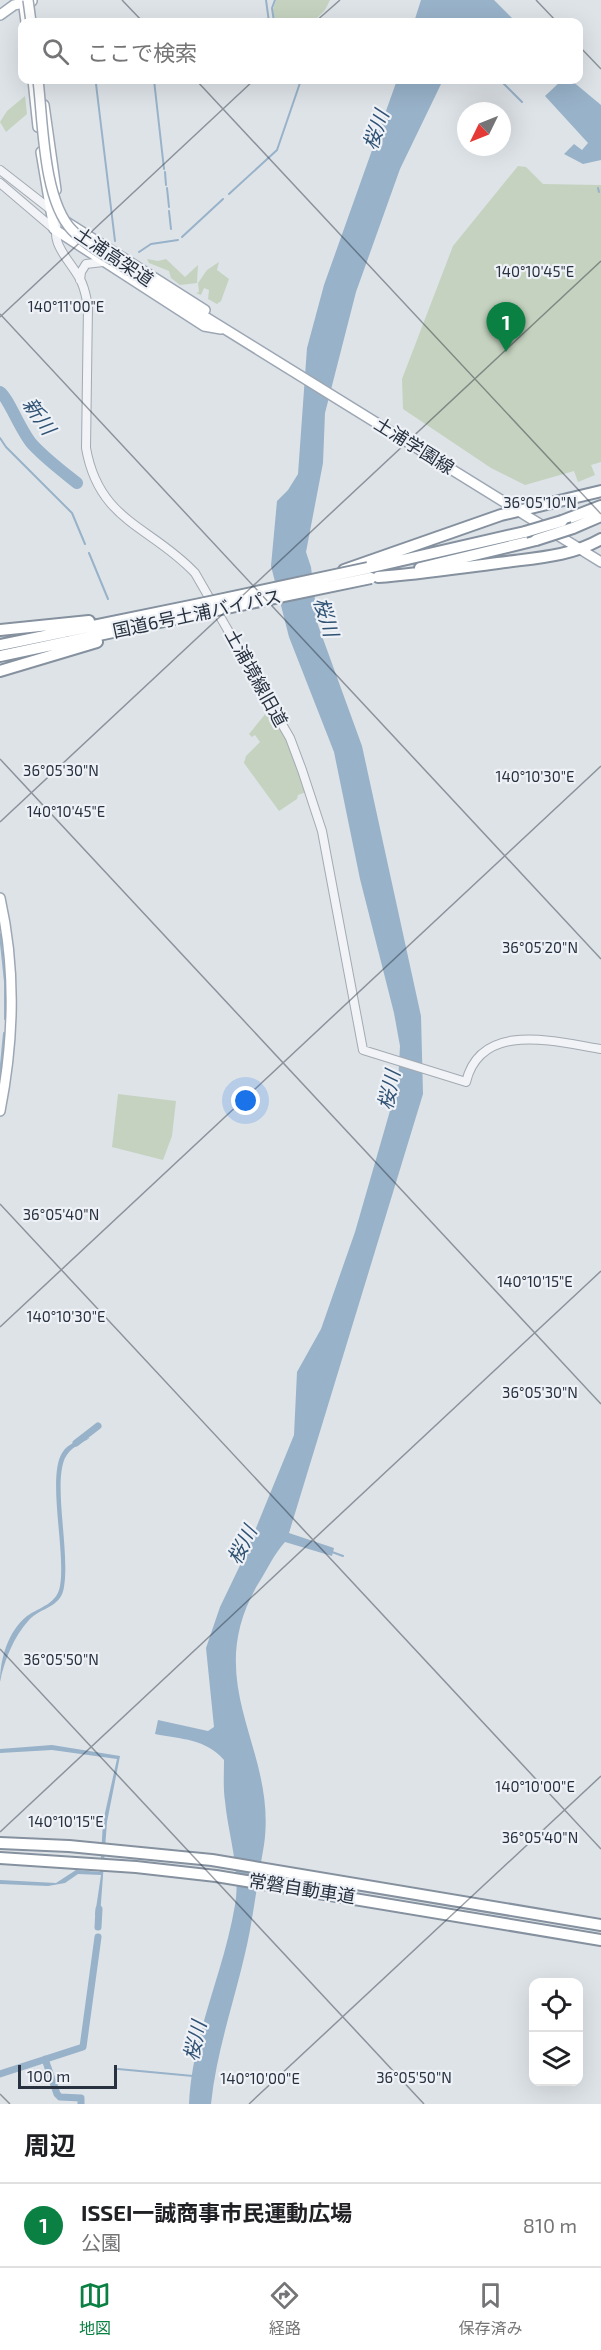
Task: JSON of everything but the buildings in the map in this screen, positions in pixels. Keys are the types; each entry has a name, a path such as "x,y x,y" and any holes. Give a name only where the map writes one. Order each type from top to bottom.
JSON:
{"highway":[{"path":"371,571 518,510 601,491"},
{"name":"国道6号土浦バイパス","path":"0,645 113,627 371,571 525,532 601,506"},
{"name":"国道6号土浦バイパス","path":"206,608 337,575 371,571 536,540 601,516"},
{"path":"371,571 442,572 579,549 601,539"},
{"path":"0,630 99,620 113,627 99,642 0,671"},
{"name":"国道6号土浦バイパス","path":"0,656 113,627"},
{"name":"常磐自動車道","path":"0,1843 69,1846 212,1860 295,1872 596,1924"},
{"name":"常磐自動車道","path":"0,1858 67,1861 204,1874 601,1941"}],"main road":[{"path":"0,15 10,7 28,1"},
{"path":"26,18 28,1"},
{"path":"28,1 31,18"},
{"path":"33,84 49,210 54,229"},
{"name":"土浦高架道","path":"39,84 51,184 57,208 78,236 230,332"},
{"path":"40,84 58,216"},
{"name":"土浦学園線","path":"58,216 210,313 230,332 601,562"},
{"name":"土浦学園線","path":"54,229 204,326 230,332"},
{"path":"0,898 9,952 12,1008 8,1070 0,1111"}],"street":[{"path":"0,170 58,216 54,229 0,183"},
{"name":"土浦境線旧道","path":"54,229 62,252 80,280 88,306 85,422 89,462 98,485 114,509 195,573 290,738 322,831 363,1050 466,1082 470,1070 483,1053 507,1040 528,1039 601,1048"},
{"path":"80,280 81,272 86,264 103,262"}],"green space":[{"path":"276,0 330,0 325,10 317,18 274,18 273,10"},
{"path":"25,96 27,114 6,132 0,122 7,111"},
{"path":"518,166 526,167 543,184 601,185 601,462 591,465 595,475 578,482 574,471 525,485 491,468 403,409 402,379 453,246"},
{"path":"147,259 158,261 166,259 185,277 198,265 197,283 180,285 171,278 169,271 149,263"},
{"path":"219,262 217,270 229,279 221,301 217,304 208,299 209,290 204,288 201,295 196,293 199,292 198,283 207,270"},
{"path":"271,707 288,739 306,792 298,795 297,799 279,811 244,763 246,756 260,742 255,735 252,737 249,734"},
{"path":"118,1094 176,1101 172,1136 163,1160 112,1147"}],"water":[{"path":"421,0 494,0 512,18 415,18"},
{"path":"396,84 441,84 400,169 356,292 325,413 323,463 306,552 311,567 318,625 362,746 421,1016 423,1094 289,1533 334,1548 332,1556 285,1542 258,1584 242,1620 236,1654 238,1685 261,1778 265,1810 264,1845 250,1930 218,2060 211,2104 189,2104 196,2053 224,1955 235,1905 235,1866 224,1796 224,1760 201,1744 155,1734 158,1720 208,1731 214,1727 206,1648 220,1607 245,1555 294,1435 297,1372 321,1329 355,1232 398,1083 400,1046 394,1013 360,879 334,752 289,637 271,566 277,501 288,490 298,474 307,348 324,285"},
{"path":"558,84 576,84 601,105 601,160 583,164 564,154 574,144 582,150 588,143 545,96"},
{"path":"90,1438 70,1451 65,1458 62,1470 61,1501 65,1572 62,1594 55,1603 29,1620 19,1633 10,1649 0,1682 6,1646 15,1629 27,1616 52,1601 58,1592 61,1554 56,1497 58,1464 67,1447"},
{"path":"52,1745 120,1756 107,1822 100,1916 95,1915 101,1875 78,1874 65,1883 48,1886 0,1884 0,1880 56,1883 76,1870 100,1872 103,1822 117,1759 52,1750 0,1753 0,1749"}],"waterway":[{"path":"266,0 268,18"},
{"path":"273,18 272,8 275,0"},
{"path":"96,84 115,241"},
{"path":"154,84 164,169"},
{"path":"229,194 277,150 300,84"},
{"path":"504,84 522,102"},
{"path":"165,172 166,185"},
{"path":"167,188 169,207"},
{"path":"598,188 599,192"},
{"path":"182,237 223,199"},
{"path":"169,211 171,229"},
{"path":"139,252 151,244 178,240"},
{"name":"新川","path":"0,392 33,445 77,483"},
{"path":"0,438 6,447 72,513 85,544"},
{"path":"89,553 108,599"},
{"path":"0,934 5,982 5,1019"},
{"path":"0,1075 4,1033"},
{"path":"76,1443 98,1426"},
{"path":"332,1552 343,1556"},
{"path":"98,1927 99,1909"},
{"path":"0,2074 83,2047 98,1937"},
{"path":"45,2059 57,2094 60,2097 81,2098 81,2104"},
{"path":"118,2069 193,2076"}],"place":[{"name":"ISSEI一誠商事市民運動広場","path":"506,352"}],"water label":[{"name":"桜川","path":"376,130"},
{"name":"桜川","path":"326,617"},
{"name":"桜川","path":"389,1090"},
{"name":"桜川","path":"242,1545"},
{"name":"桜川","path":"195,2041"}]}
